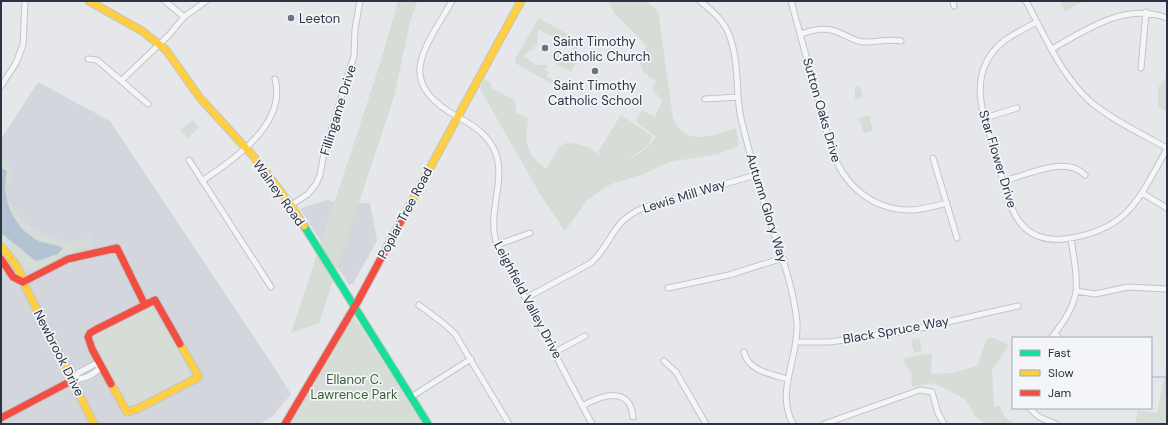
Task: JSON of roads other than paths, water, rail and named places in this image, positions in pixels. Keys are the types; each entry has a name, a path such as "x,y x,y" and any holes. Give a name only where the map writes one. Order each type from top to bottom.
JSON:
{"main road":[{"name":"Walney Road","path":"89,1 129,23 160,44 176,60 200,98 246,147 290,205 428,424"},
{"name":"Poplar Tree Road","path":"285,424 354,307 521,1"},
{"name":"Newbrook Drive","path":"1,247 16,264 21,273 23,282 94,424"},
{"path":"23,282 68,259 117,248 144,305"},
{"name":"Newbrook Drive","path":"1,259 13,277 23,282"},
{"path":"155,300 199,377 137,409 127,412 124,409 89,341 90,333 144,305 155,300"},
{"path":"1,418 73,380"}],"street":[{"path":"1,86 16,63 23,45 25,1"},
{"path":"165,1 184,17"},
{"path":"122,80 160,44 184,17 206,1"},
{"name":"Fillingame Drive","path":"290,205 308,194 316,184 320,175 324,153 354,56 355,29 360,1"},
{"name":"Leighfield Valley Drive","path":"452,1 422,55 420,70 421,83 430,97 438,105 481,132 490,142 497,157 499,175 493,223 497,245 584,405 592,424"},
{"name":"Autumn Glory Way","path":"700,1 716,15 728,31 735,53 741,117 756,175 783,258 791,288 797,322 797,342 787,379 786,402 793,424"},
{"name":"Sutton Oaks Drive","path":"791,1 832,151 846,180 867,198 895,209 917,210 946,203"},
{"path":"1026,1 1068,78 1091,102 1110,116 1167,149"},
{"path":"1052,49 1115,16 1125,13 1146,12 1167,18"},
{"path":"1141,68 1146,12"},
{"name":"Star Flower Drive","path":"1037,22 1004,40 994,50 987,60 982,73 980,88 985,118 1014,213 1026,229 1045,238 1071,238 1096,232 1113,224 1130,210 1142,194 1167,149"},
{"path":"800,34 826,29 837,31 861,42 892,39 901,41"},
{"path":"88,59 97,60 148,104"},
{"path":"202,181 246,147 263,129 270,116 278,93 275,79"},
{"path":"706,99 738,97"},
{"path":"985,118 1017,108"},
{"path":"934,158 957,238"},
{"path":"189,160 271,287"},
{"path":"1004,181 1061,165 1077,168 1085,175"},
{"name":"Lewis Mill Way","path":"526,298 591,263 599,255 613,231 631,213 645,207 756,175"},
{"path":"1142,194 1167,208"},
{"path":"497,245 530,232"},
{"path":"1053,336 1068,311 1076,291 1075,263 1071,238"},
{"path":"668,288 729,275 783,258"},
{"path":"1076,291 1095,294 1128,287 1167,289"},
{"path":"419,305 451,329 471,359 509,424"},
{"name":"Black Spruce Way","path":"797,342 830,342 912,330 1018,306"},
{"path":"555,352 585,336"},
{"path":"744,352 745,361 751,366 766,373 787,379"},
{"path":"412,397 471,359"},
{"path":"664,360 676,372 706,424"},
{"path":"73,380 78,373 95,364 101,366"},
{"path":"824,424 920,390 932,392 938,413 944,424"},
{"path":"584,405 601,396 615,396 628,402 632,408 633,417"},
{"path":"1030,409 1040,417 1056,424"}],"water":[{"path":"1,168 7,171 5,181 7,202 16,221 30,236 39,241 63,248 58,254 36,261 1,233"}],"waterway":[{"path":"1152,377 1167,377"}],"place":[{"name":"Leeton","path":"291,18"},
{"name":"Saint Timothy Catholic Church","path":"545,48"},
{"name":"Saint Timothy Catholic School","path":"595,71"}],"park label":[{"name":"Ellanor C. Lawrence Park","path":"354,386"}]}
